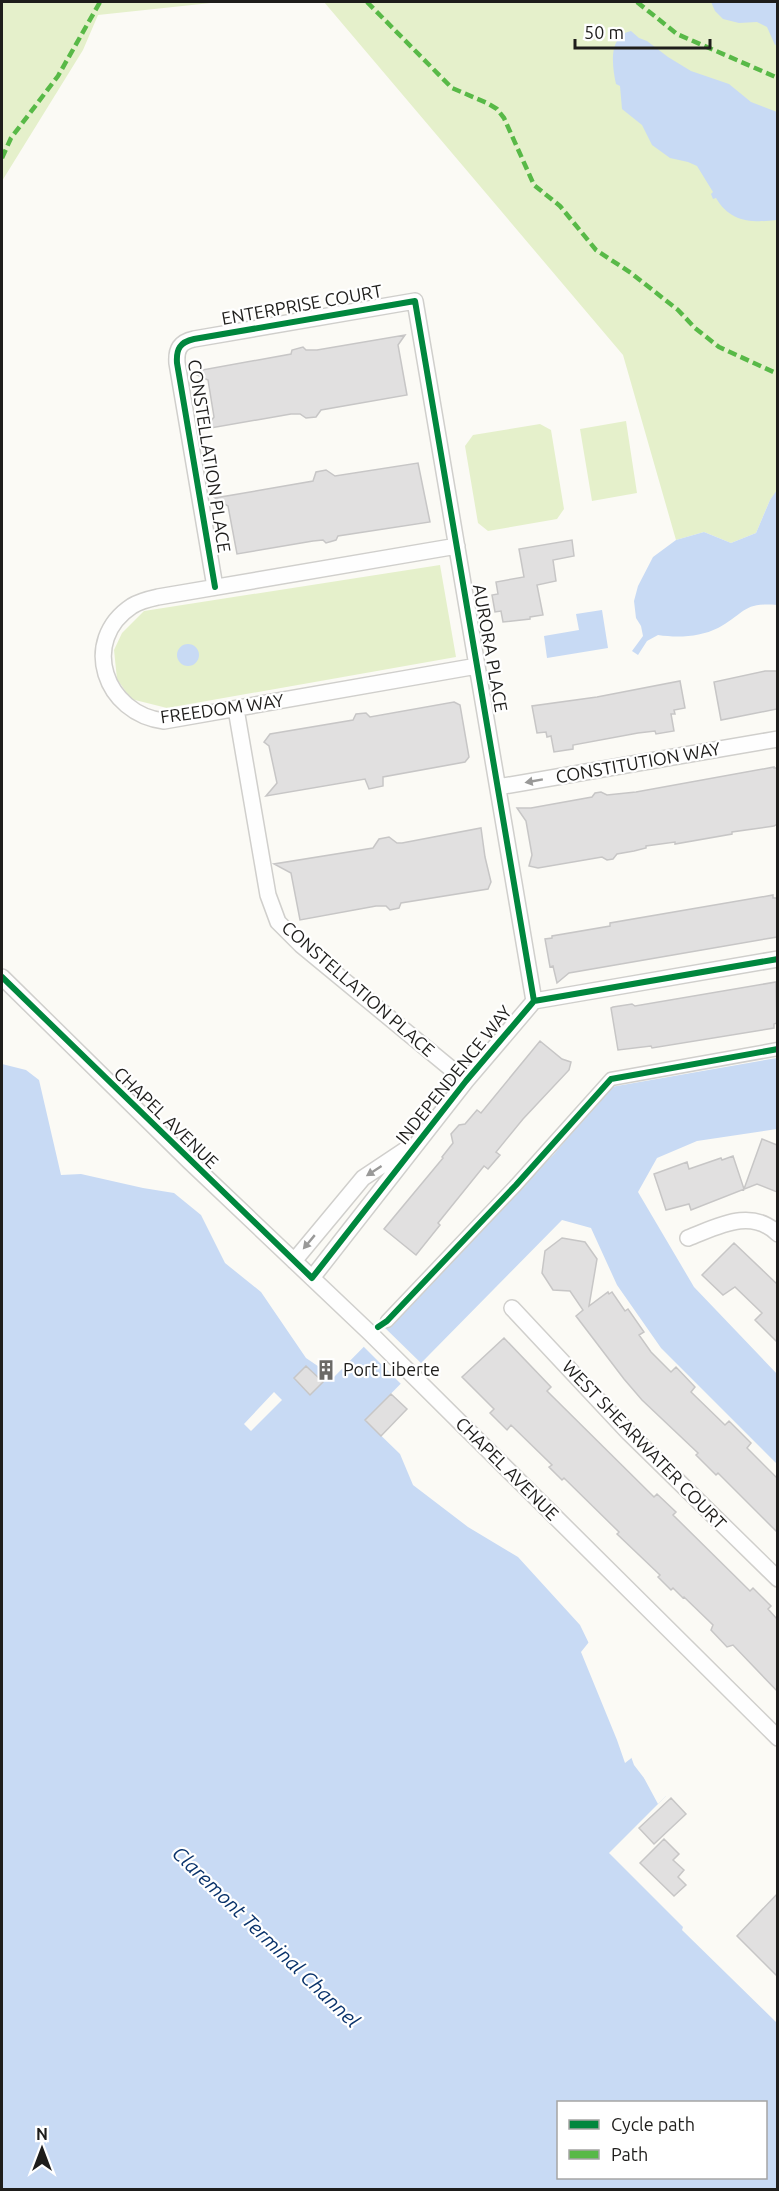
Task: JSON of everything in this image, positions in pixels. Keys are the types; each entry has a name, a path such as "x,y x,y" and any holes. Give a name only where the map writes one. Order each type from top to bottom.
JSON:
{"street":[{"name":"ENTERPRISE COURT","path":"194,339 415,301"},
{"name":"AURORA PLACE","path":"415,301 534,1001"},
{"name":"CONSTELLATION PLACE","path":"194,339 178,347 177,358 215,587"},
{"name":"FREEDOM WAY","path":"457,546 158,597 132,606 119,618 109,633 105,648 105,671 110,685 120,700 133,711 148,718 164,721 477,666"},
{"name":"CONSTELLATION PLACE","path":"236,709 268,895 279,922 302,945 466,1082"},
{"name":"CONSTITUTION WAY","path":"498,787 777,739"},
{"name":"INDEPENDENCE WAY","path":"312,1278 466,1082 534,1001 777,959"},
{"name":"CHAPEL AVENUE","path":"2,977 372,1335 777,1738"},
{"path":"387,1321 516,1185 611,1079 777,1049"},
{"name":"INDEPENDENCE WAY","path":"294,1261 363,1178 422,1137"},
{"path":"688,1238 731,1221 749,1219 765,1223 777,1234"},
{"name":"WEST SHEARWATER COURT","path":"512,1308 633,1437 777,1579"}],"green space":[{"path":"2,2 220,2 98,15 83,50 2,181"},
{"path":"324,2 777,2 778,490 770,500 756,533 731,543 704,532 676,540 623,355"},
{"path":"626,421 637,493 592,501 580,429"},
{"path":"540,424 551,430 564,509 557,519 488,531 478,523 465,446 473,435"},
{"path":"440,565 456,657 167,708 131,699 117,679 114,650 122,633 144,611"}],"water":[{"path":"711,2 777,2 777,44 775,45 767,27 757,22 739,23 723,19 715,11"},
{"path":"631,31 691,71 729,84 751,102 777,112 777,220 750,221 728,212 716,198 713,199 711,194 713,192 697,166 670,158 652,145 642,125 622,109 620,86 616,84 613,53 618,39"},
{"path":"777,490 777,605 750,607 727,623 704,633 681,636 658,635 647,641 638,655 632,651 643,636 636,618 634,601 638,586 653,557 676,540 704,532 731,543 756,533 770,500"},
{"path":"602,610 608,648 547,658 544,636 579,630 576,614"},
{"path":"188,644 196,647 199,655 196,663 188,666 180,663 177,655 180,647"},
{"name":"Claremont Terminal Channel","path":"777,1058 777,1129 697,1141 657,1158 638,1192 694,1287 777,1374 777,1464 661,1348 617,1285 591,1228 562,1220 365,1420 400,1454 413,1485 468,1527 518,1557 580,1625 596,1658 634,1765 644,1778 666,1796 609,1853 683,1927 682,1930 777,2023 777,2189 2,2189 2,1064 26,1070 39,1080 61,1175 81,1174 174,1193 201,1215 225,1263 261,1292 306,1358 334,1377 554,1154 611,1087"}],"pier":[{"path":"382,1325 424,1366 403,1386 362,1345"},
{"path":"274,1392 282,1400 251,1431 244,1424"},
{"path":"589,1642 592,1642 599,1657 634,1756 625,1763 581,1652"},
{"path":"647,1776 668,1794 658,1804 644,1778"}],"building":[{"path":"405,335 398,345 407,395 321,410 316,417 306,418 300,414 291,414 205,429 214,417 208,380 191,372 291,354 292,350 303,347 306,350 317,350"},
{"path":"418,463 430,522 338,536 336,540 326,543 323,540 313,541 237,554 228,506 215,498 313,481 316,472 326,470 335,476"},
{"path":"572,540 574,556 553,560 556,581 537,585 543,615 503,622 501,611 495,612 492,595 498,594 496,582 524,577 519,549"},
{"path":"765,671 777,671 777,709 721,720 714,682"},
{"path":"680,681 685,708 674,710 675,714 671,714 674,731 656,734 655,731 638,733 573,745 573,749 554,752 551,736 547,737 546,732 537,733 532,706 597,697"},
{"path":"454,702 460,705 469,757 465,762 383,777 383,786 369,789 365,779 266,796 277,783 269,746 264,742 270,734 353,720 356,714 366,713 370,717"},
{"path":"777,768 777,824 774,826 675,844 675,842 646,846 646,848 617,854 613,859 607,860 602,857 538,868 529,866 532,855 526,821 517,808 531,808 592,797 595,793 601,792 607,795 636,792"},
{"path":"481,828 491,882 488,889 401,903 399,908 390,910 386,906 376,906 300,920 291,873 274,864 373,848 379,839 389,837 397,843 402,843"},
{"path":"773,895 773,898 777,898 777,937 569,973 557,983 553,966 550,967 545,939 552,938 552,936 610,926 610,923"},
{"path":"776,982 777,1023 774,1024 774,1028 652,1048 651,1046 618,1050 611,1008 613,1007 632,1004 635,1006"},
{"path":"540,1041 562,1059 571,1062 569,1070 496,1152 500,1155 488,1169 484,1166 438,1223 440,1225 416,1255 384,1229 443,1158 453,1143 451,1134 459,1125 465,1124 477,1110 481,1113"},
{"path":"762,1139 777,1145 777,1192 757,1184 691,1210 689,1204 666,1210 654,1174 687,1162 689,1169 733,1156 744,1189"},
{"path":"562,1238 585,1242 597,1259 589,1306 608,1292 609,1294 612,1292 625,1311 628,1309 644,1332 639,1335 651,1352 671,1372 676,1367 695,1387 691,1392 725,1425 729,1421 751,1443 747,1448 777,1478 777,1532 718,1473 716,1475 696,1455 698,1453 642,1400 576,1316 583,1310 570,1291 553,1290 542,1273 545,1251"},
{"path":"734,1243 777,1284 777,1342 755,1320 762,1313 735,1287 723,1295 702,1275"},
{"path":"504,1338 551,1387 547,1391 654,1497 657,1494 676,1512 673,1515 750,1591 753,1588 771,1606 768,1609 777,1619 777,1691 733,1645 727,1647 711,1630 713,1625 684,1597 673,1588 671,1590 658,1577 660,1575 617,1534 619,1532 564,1478 562,1480 549,1467 552,1465 511,1425 507,1430 490,1413 494,1409 462,1377"},
{"path":"306,1366 323,1382 310,1395 294,1378"},
{"path":"391,1394 407,1409 381,1436 365,1420"},
{"path":"671,1798 686,1814 654,1844 639,1828"},
{"path":"664,1839 679,1854 673,1860 684,1870 678,1877 686,1885 674,1896 640,1863"},
{"path":"777,1894 777,1976 737,1936"}],"marked path":[{"path":"2,158 11,138 58,76 100,2"},
{"path":"367,2 452,88 497,109 504,118 534,185 560,206 596,250 631,273 678,310 695,328 719,347 778,374"},
{"path":"637,2 677,34 778,78"}],"cycle path":[{"path":"215,587 177,363 180,347 185,342 194,339 415,301 534,1001"},
{"path":"2,977 312,1278 466,1081 534,1001 778,959"},
{"path":"378,1327 387,1321 516,1185 611,1079 778,1049"}],"place":[{"name":"Port Liberte","path":"326,1370"}]}
